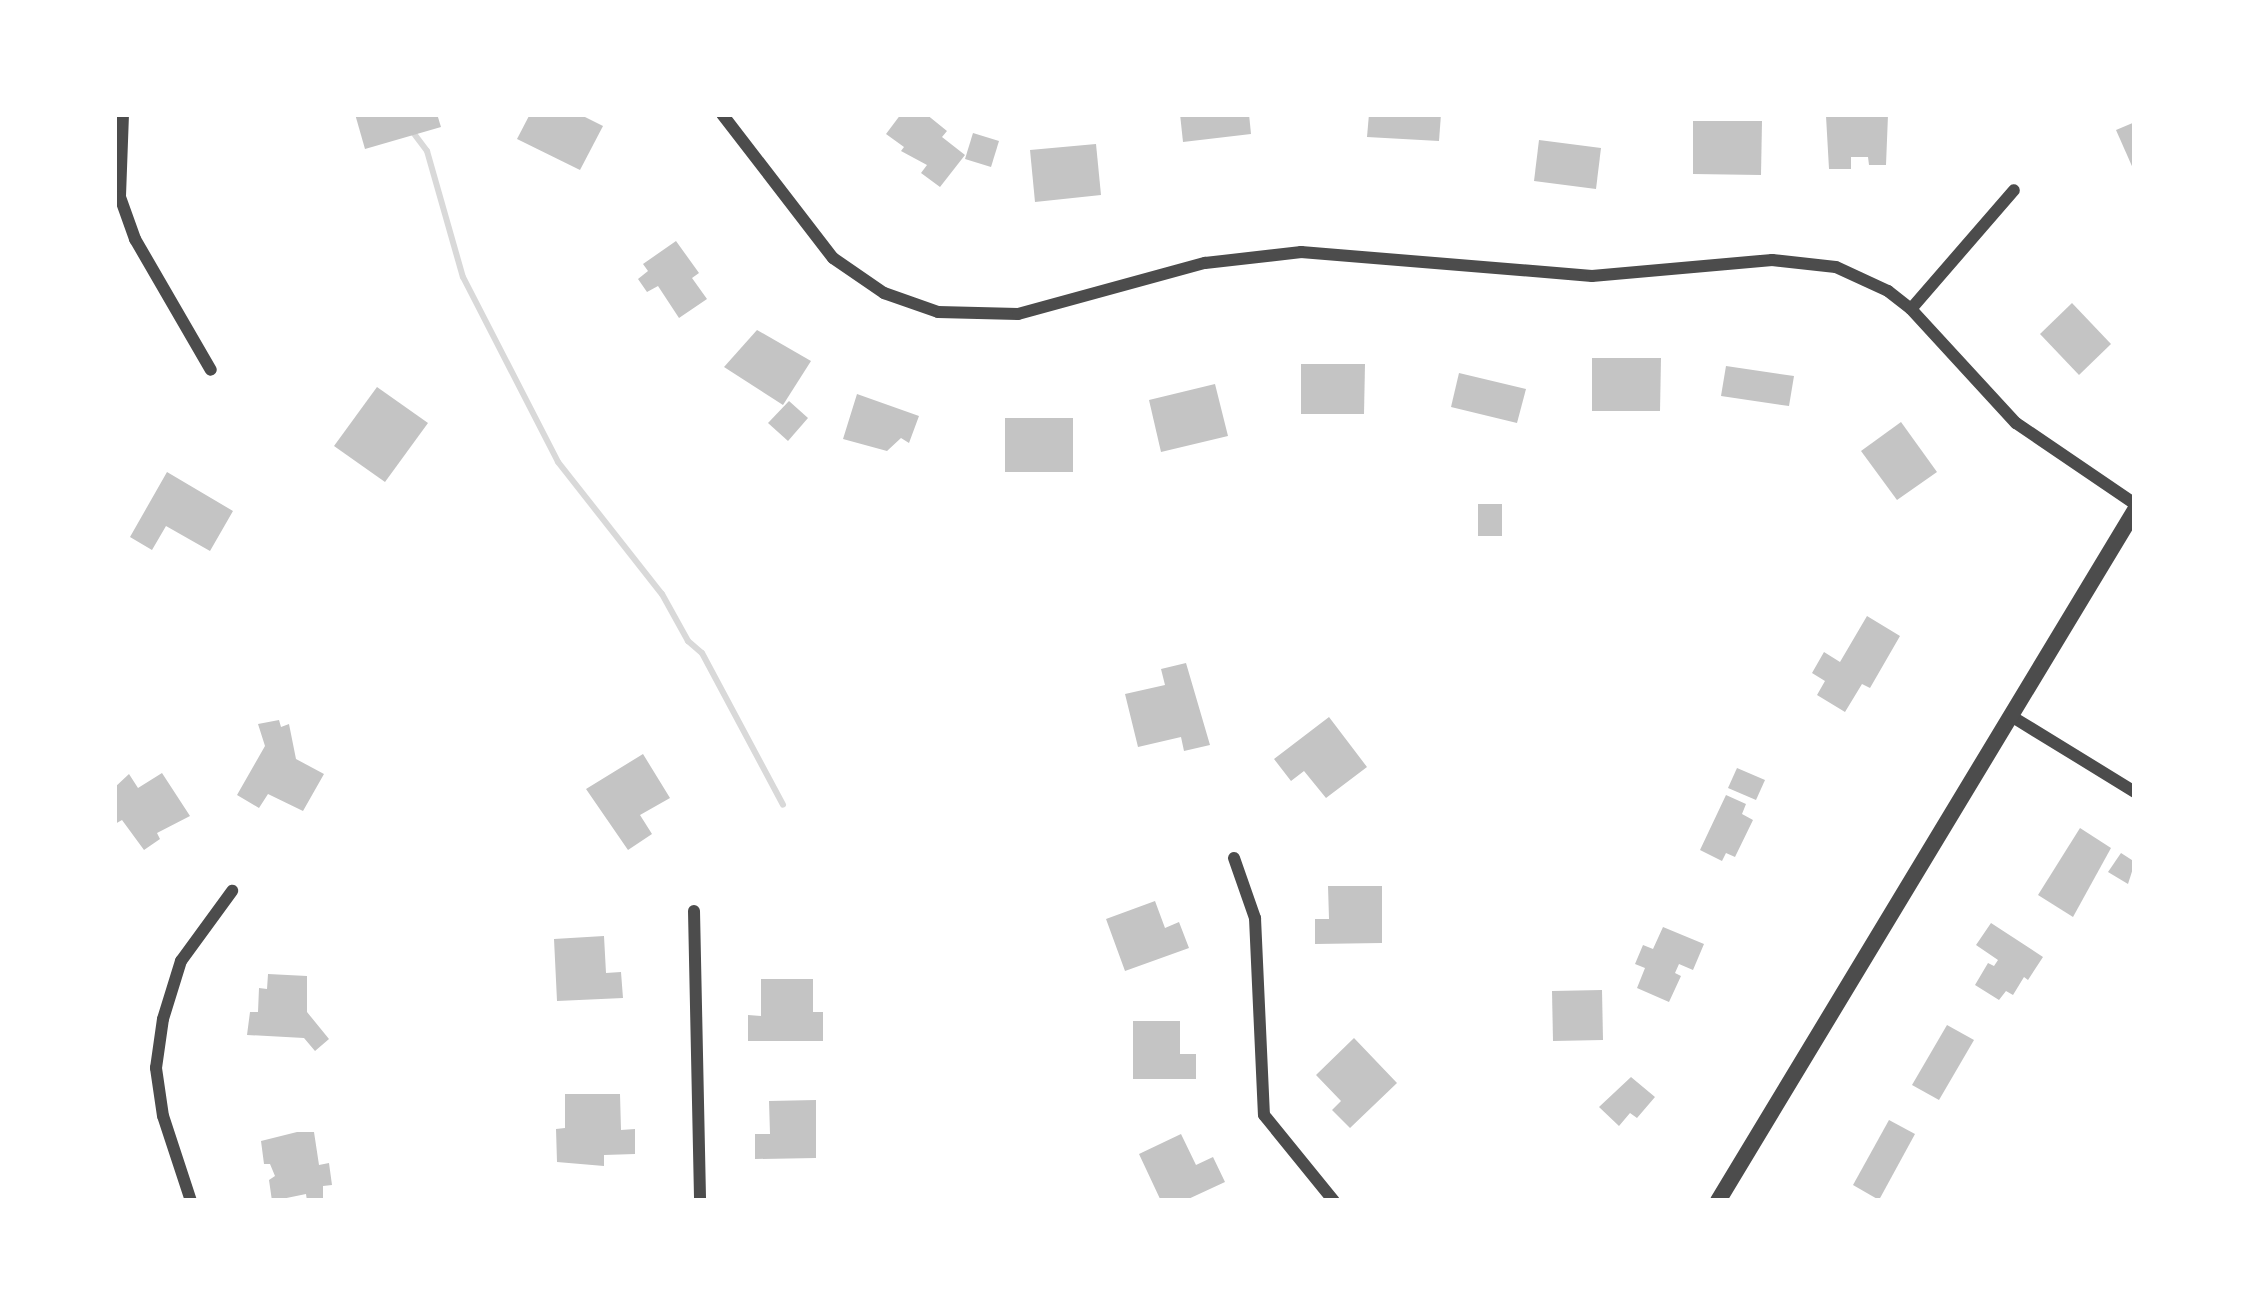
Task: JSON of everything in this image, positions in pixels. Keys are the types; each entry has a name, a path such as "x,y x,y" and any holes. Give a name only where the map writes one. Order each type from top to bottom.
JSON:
{"street":[{"path":"123,114 120,197 135,239 211,370"},
{"path":"722,114 833,258 884,293 938,312 1018,314 1205,263 1301,253 1592,276 1804,261 1860,275 1912,309 2016,423 2135,507 1718,1201"},
{"path":"1912,309 2014,190"},
{"path":"2012,716 2135,792"},
{"path":"1234,858 1255,918 1264,1115 1334,1201"},
{"path":"191,1201 164,1116 158,1052 181,961 232,891"},
{"path":"694,911 700,1201"}],"building":[{"path":"355,114 437,114 441,127 365,149"},
{"path":"530,114 579,114 603,126 580,170 517,139"},
{"path":"901,114 926,114 947,131 942,137 965,155 940,187 921,173 927,165 901,151 904,147 886,134"},
{"path":"1180,114 1249,114 1251,134 1183,142"},
{"path":"1369,114 1441,114 1439,141 1367,137"},
{"path":"1888,115 1886,165 1869,165 1868,157 1851,157 1851,169 1829,169 1826,116"},
{"path":"1693,121 1762,121 1761,175 1693,174"},
{"path":"2135,122 2135,173 2116,130"},
{"path":"973,133 999,141 991,167 965,159"},
{"path":"1539,140 1601,148 1596,189 1534,181"},
{"path":"1096,144 1101,195 1035,202 1030,150"},
{"path":"676,241 699,273 692,278 707,299 679,318 658,286 647,292 638,279 648,271 643,264"},
{"path":"2072,303 2111,344 2079,375 2040,334"},
{"path":"757,330 811,361 783,405 724,367"},
{"path":"1592,358 1661,358 1660,411 1592,411"},
{"path":"1301,364 1365,364 1364,414 1301,414"},
{"path":"1726,366 1794,376 1789,406 1721,396"},
{"path":"1459,373 1526,389 1517,423 1451,407"},
{"path":"1215,384 1228,436 1161,452 1149,400"},
{"path":"377,387 428,423 385,482 334,446"},
{"path":"857,394 919,416 909,443 901,438 887,451 843,439"},
{"path":"789,401 808,418 788,441 768,423"},
{"path":"1005,418 1073,418 1073,472 1005,472"},
{"path":"1901,422 1937,472 1897,500 1861,451"},
{"path":"167,472 233,511 210,551 166,526 152,550 130,537"},
{"path":"1478,504 1502,504 1502,536 1478,536"},
{"path":"1867,616 1900,636 1870,688 1862,684 1845,712 1817,695 1825,681 1812,673 1824,652 1840,662"},
{"path":"1186,663 1210,745 1184,751 1181,737 1138,747 1125,694 1165,685 1161,669"},
{"path":"1329,717 1367,767 1326,798 1304,771 1291,781 1274,759"},
{"path":"279,720 281,727 289,724 296,759 324,774 303,811 268,794 259,808 237,795 265,746 258,724"},
{"path":"643,754 670,798 640,815 652,834 628,850 586,789"},
{"path":"1737,768 1765,780 1756,800 1728,788"},
{"path":"162,773 190,816 157,833 160,839 144,850 122,820 115,824 114,788 129,774 138,788"},
{"path":"1726,795 1746,804 1742,814 1753,820 1735,857 1726,853 1722,861 1700,850"},
{"path":"2080,828 2111,848 2073,917 2038,895"},
{"path":"2121,853 2135,862 2128,884 2108,872"},
{"path":"1328,886 1382,886 1382,943 1315,944 1315,919 1329,919"},
{"path":"1155,901 1165,928 1179,922 1189,948 1125,971 1106,919"},
{"path":"1991,923 2043,957 2013,995 2006,991 1999,1000 1975,985 1988,963 1994,966 1998,960 1976,945"},
{"path":"1663,927 1704,944 1693,970 1679,964 1675,973 1681,976 1669,1002 1637,988 1645,968 1635,964 1643,945 1653,949"},
{"path":"604,936 606,973 621,972 623,998 557,1001 554,939"},
{"path":"268,974 307,976 307,1012 329,1039 315,1051 304,1038 247,1035 250,1012 258,1012 259,988 267,989"},
{"path":"761,979 813,979 813,1012 823,1012 823,1041 748,1041 748,1015 761,1016"},
{"path":"1602,990 1603,1040 1553,1041 1552,991"},
{"path":"1133,1021 1180,1021 1180,1054 1196,1054 1196,1079 1133,1079"},
{"path":"1947,1025 1974,1040 1939,1100 1912,1085"},
{"path":"1354,1038 1397,1083 1350,1128 1332,1110 1341,1101 1316,1075"},
{"path":"1631,1077 1655,1097 1637,1118 1630,1113 1619,1126 1599,1107"},
{"path":"565,1094 620,1094 621,1130 635,1129 635,1154 604,1155 604,1166 557,1162 556,1129 565,1128"},
{"path":"816,1100 816,1158 755,1159 755,1134 770,1134 769,1101"},
{"path":"1889,1120 1915,1134 1879,1200 1853,1185"},
{"path":"314,1132 319,1165 329,1163 332,1185 323,1186 323,1201 307,1201 306,1194 272,1201 269,1180 275,1176 270,1164 264,1164 261,1141"},
{"path":"1181,1134 1196,1165 1213,1157 1225,1182 1184,1201 1161,1201 1139,1154"}],"waterway":[{"path":"412,131 427,151 463,277 558,462 662,594 688,641 702,653 783,805"}]}
